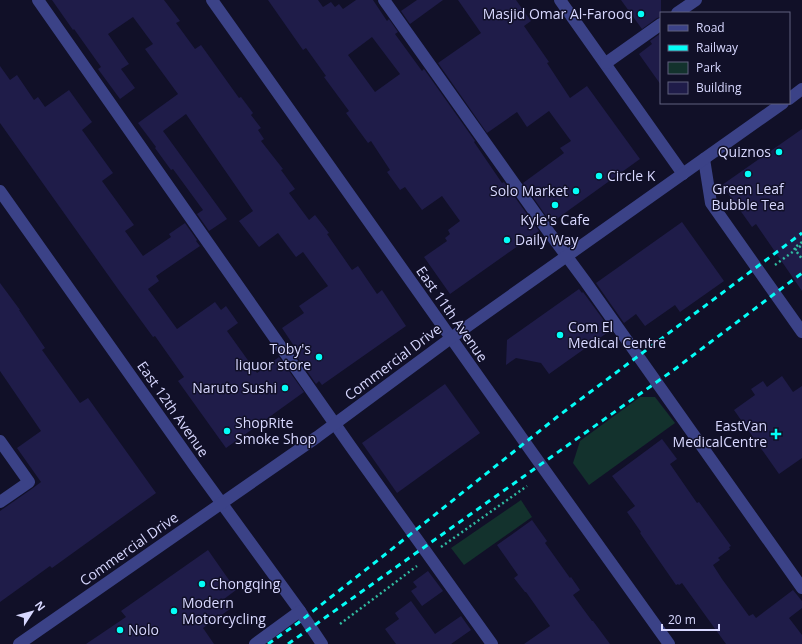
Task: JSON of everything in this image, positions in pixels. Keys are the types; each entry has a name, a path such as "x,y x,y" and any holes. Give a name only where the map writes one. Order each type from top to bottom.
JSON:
{"street":[{"path":"38,0 492,644"},
{"name":"East 11th Avenue","path":"212,0 669,644"},
{"path":"384,0 802,588"},
{"path":"560,0 683,174"},
{"path":"678,12 696,0"},
{"path":"606,64 660,25"},
{"name":"Commercial Drive","path":"19,644 317,437 451,338 782,104"},
{"path":"704,159 711,203 802,332"},
{"name":"East 12th Avenue","path":"0,191 322,644"},
{"path":"0,441 29,482 0,502"},
{"path":"255,644 300,611"}],"path":[{"path":"802,242 794,248 802,257"},
{"path":"775,265 802,245"}],"green space":[{"path":"640,397 655,397 675,423 589,485 573,463 580,441"},
{"path":"521,500 532,517 464,565 451,548"}],"building":[{"path":"52,0 164,0 180,21 176,23 195,49 201,45 239,98 241,97 253,113 251,115 261,128 258,130 264,139 261,141 283,169 281,170 295,189 289,193 309,220 315,215 329,233 327,234 352,270 358,266 377,294 382,290 406,326 322,385 319,381 316,384 291,348 294,346 282,328 304,313 299,306 328,286 303,252 296,257 278,233 259,247 239,221 253,211 186,114 163,131 227,219 209,231 197,214 203,210 173,169 171,170 138,123 178,94 145,49 153,44 133,17 108,34 129,64 121,69 135,88 120,99 98,69 101,67"},
{"path":"268,0 318,0 323,7 331,2 335,7 339,4 343,9 356,0 373,0 387,21 389,19 398,32 395,34 422,71 424,69 475,141 474,142 502,183 504,182 539,231 450,294 424,257 447,241 445,238 450,234 448,230 460,221 442,196 422,210 405,187 400,190 387,172 390,170 371,141 368,143 346,113 349,111 324,77 326,76 306,48 303,50","holes":["372,37 400,74 375,92 348,55"]},
{"path":"417,0 443,0 410,24 401,11"},
{"path":"458,0 516,0 531,21 524,26 549,62 547,63 570,98 587,86 640,159 551,223 523,183 564,153 560,148 571,141 549,111 527,127 517,112 487,133 438,63 481,33"},
{"name":"Masjid Omar Al-Farooq","path":"621,0 661,0 660,17 642,29"},
{"path":"660,34 660,84 639,54 652,44 650,41"},
{"path":"0,66 10,80 17,75 34,100 38,97 45,107 69,90 92,122 82,130 113,173 102,181 134,225 125,231 143,256 171,237 169,234 185,223 197,240 196,241 200,246 156,276 159,281 148,289 177,329 215,302 221,310 226,306 238,323 227,331 257,373 279,357 304,392 226,448 178,381 184,377 155,336 153,337 118,289 0,123"},
{"path":"802,129 802,291 756,224 752,227 722,185"},
{"path":"682,222 724,281 680,312 675,305 645,326 636,314 624,323 596,283"},
{"path":"0,283 45,348 42,350 80,403 88,398 156,493 52,568 50,566 0,602 0,511 41,482 17,448 41,431 0,371"},
{"name":"Com El Medical Centre","path":"579,289 582,293 583,292 611,330 549,374 541,363 516,358 506,365 507,340"},
{"name":"EastVan MedicalCentre","path":"782,376 793,392 802,386 802,458 779,474 734,410 755,395 751,389 763,381 767,387"},
{"path":"445,384 480,433 397,493 362,443"},
{"path":"662,439 677,459 670,464 697,503 699,502 731,546 729,547 730,549 718,558 720,560 713,565 722,579 749,616 753,614 756,618 793,590 802,601 802,608 789,618 802,635 802,644 726,644 682,583 676,585 640,533 641,532 627,512 635,506 612,476"},
{"path":"532,520 547,541 545,543 580,590 573,595 610,644 524,644 550,626 514,578 518,575 497,545"},
{"path":"208,550 236,590 224,599 230,609 203,628 214,644 86,644 126,617 121,611"},
{"path":"428,571 443,591 422,606 411,591 417,587 413,582"},
{"path":"411,601 435,634 461,616 471,630 451,644 396,644 385,629 399,619 395,613"}],"railway":[{"path":"268,644 298,623 557,417 802,233"},
{"path":"288,644 675,369 802,273"}],"place":[{"name":"Masjid Omar Al-Farooq","path":"641,14"},
{"name":"Quiznos","path":"779,152"},
{"name":"Green Leaf Bubble Tea","path":"748,174"},
{"name":"Circle K","path":"599,176"},
{"name":"Solo Market","path":"576,191"},
{"name":"Kyle's Cafe","path":"555,205"},
{"name":"Daily Way","path":"507,240"},
{"name":"Com El Medical Centre","path":"560,335"},
{"name":"Toby's liquor store","path":"319,357"},
{"name":"Naruto Sushi","path":"285,388"},
{"name":"ShopRite Smoke Shop","path":"227,431"},
{"name":"EastVan MedicalCentre","path":"776,434"},
{"name":"Chongqing","path":"202,584"},
{"name":"Modern Motorcycling","path":"174,611"},
{"name":"Nolo","path":"120,630"}]}
